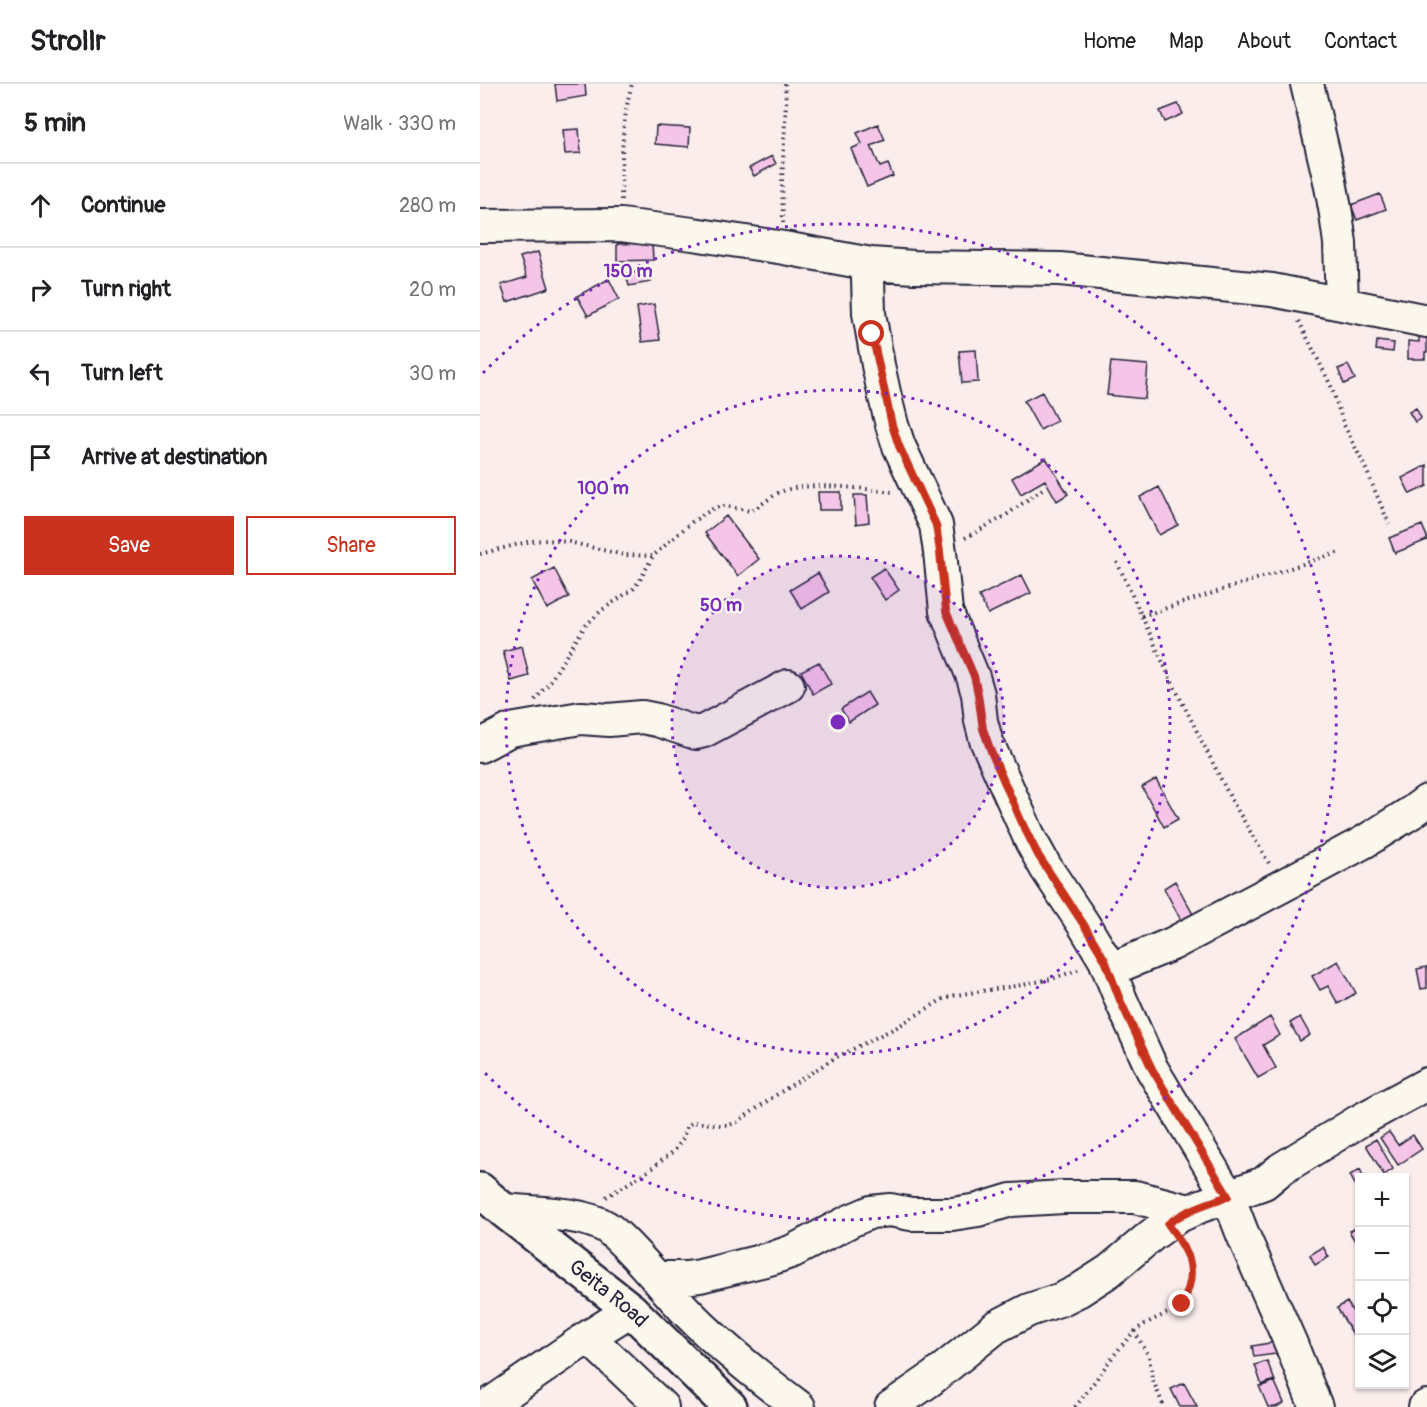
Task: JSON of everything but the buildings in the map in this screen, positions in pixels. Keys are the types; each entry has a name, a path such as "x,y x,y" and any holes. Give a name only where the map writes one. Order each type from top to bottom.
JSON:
{"highway":[{"name":"Geita Road","path":"492,1200 631,1310 730,1407"}],"street":[{"path":"1306,84 1336,214 1340,243 1342,304"},
{"path":"480,226 621,225 784,248 871,264 914,267 1060,269 1272,290 1427,321"},
{"path":"871,264 868,279 869,313 892,425 899,446 936,525 946,611 974,676 986,740 1031,841 1107,965 1120,1000 1152,1069 1228,1196 1292,1344 1316,1407"},
{"path":"480,746 510,730 581,718 609,720 642,717 696,733 704,731 788,686"},
{"path":"1107,965 1172,944 1364,842 1427,801"},
{"path":"891,1407 939,1374 996,1327 1029,1310 1078,1291 1109,1271 1152,1235 1179,1218 1264,1183 1281,1169 1359,1121 1427,1084"},
{"path":"656,1278 700,1276 773,1258 793,1251 871,1212 890,1210 911,1214 952,1214 978,1210 1011,1200 1135,1197 1179,1218"},
{"path":"492,1200 589,1220 606,1227 630,1249 713,1338 749,1370 799,1407"},
{"path":"486,1407 631,1310"},
{"path":"588,1337 662,1407"}],"path":[{"path":"621,225 623,140 627,100 632,84"},
{"path":"784,248 782,182 785,84"},
{"path":"1285,293 1330,386 1344,425 1389,524"},
{"path":"510,730 549,683 585,626 602,610 633,589 652,556 692,522 714,508 725,506 751,511 782,491 797,487 838,487 924,496"},
{"path":"940,552 1005,516 1045,487"},
{"path":"480,555 531,541 547,540 569,542 624,555 652,556"},
{"path":"1142,616 1340,552"},
{"path":"1117,562 1170,678 1231,799 1282,886"},
{"path":"575,1217 650,1170 675,1150 687,1126 693,1122 720,1125 737,1122 833,1059 897,1027 944,999 956,994 1022,985 1107,965"},
{"path":"1075,1407 1134,1331 1182,1304 1190,1290 1192,1270 1179,1218"},
{"path":"1134,1331 1149,1356 1152,1378 1164,1407"}],"route":[{"path":"872,334 892,425 899,446 936,525 946,611 974,676 986,740 1038,855 1105,960 1120,1000 1152,1069 1228,1196 1177,1217 1168,1224 1184,1245 1192,1270 1190,1290 1182,1304"}]}
